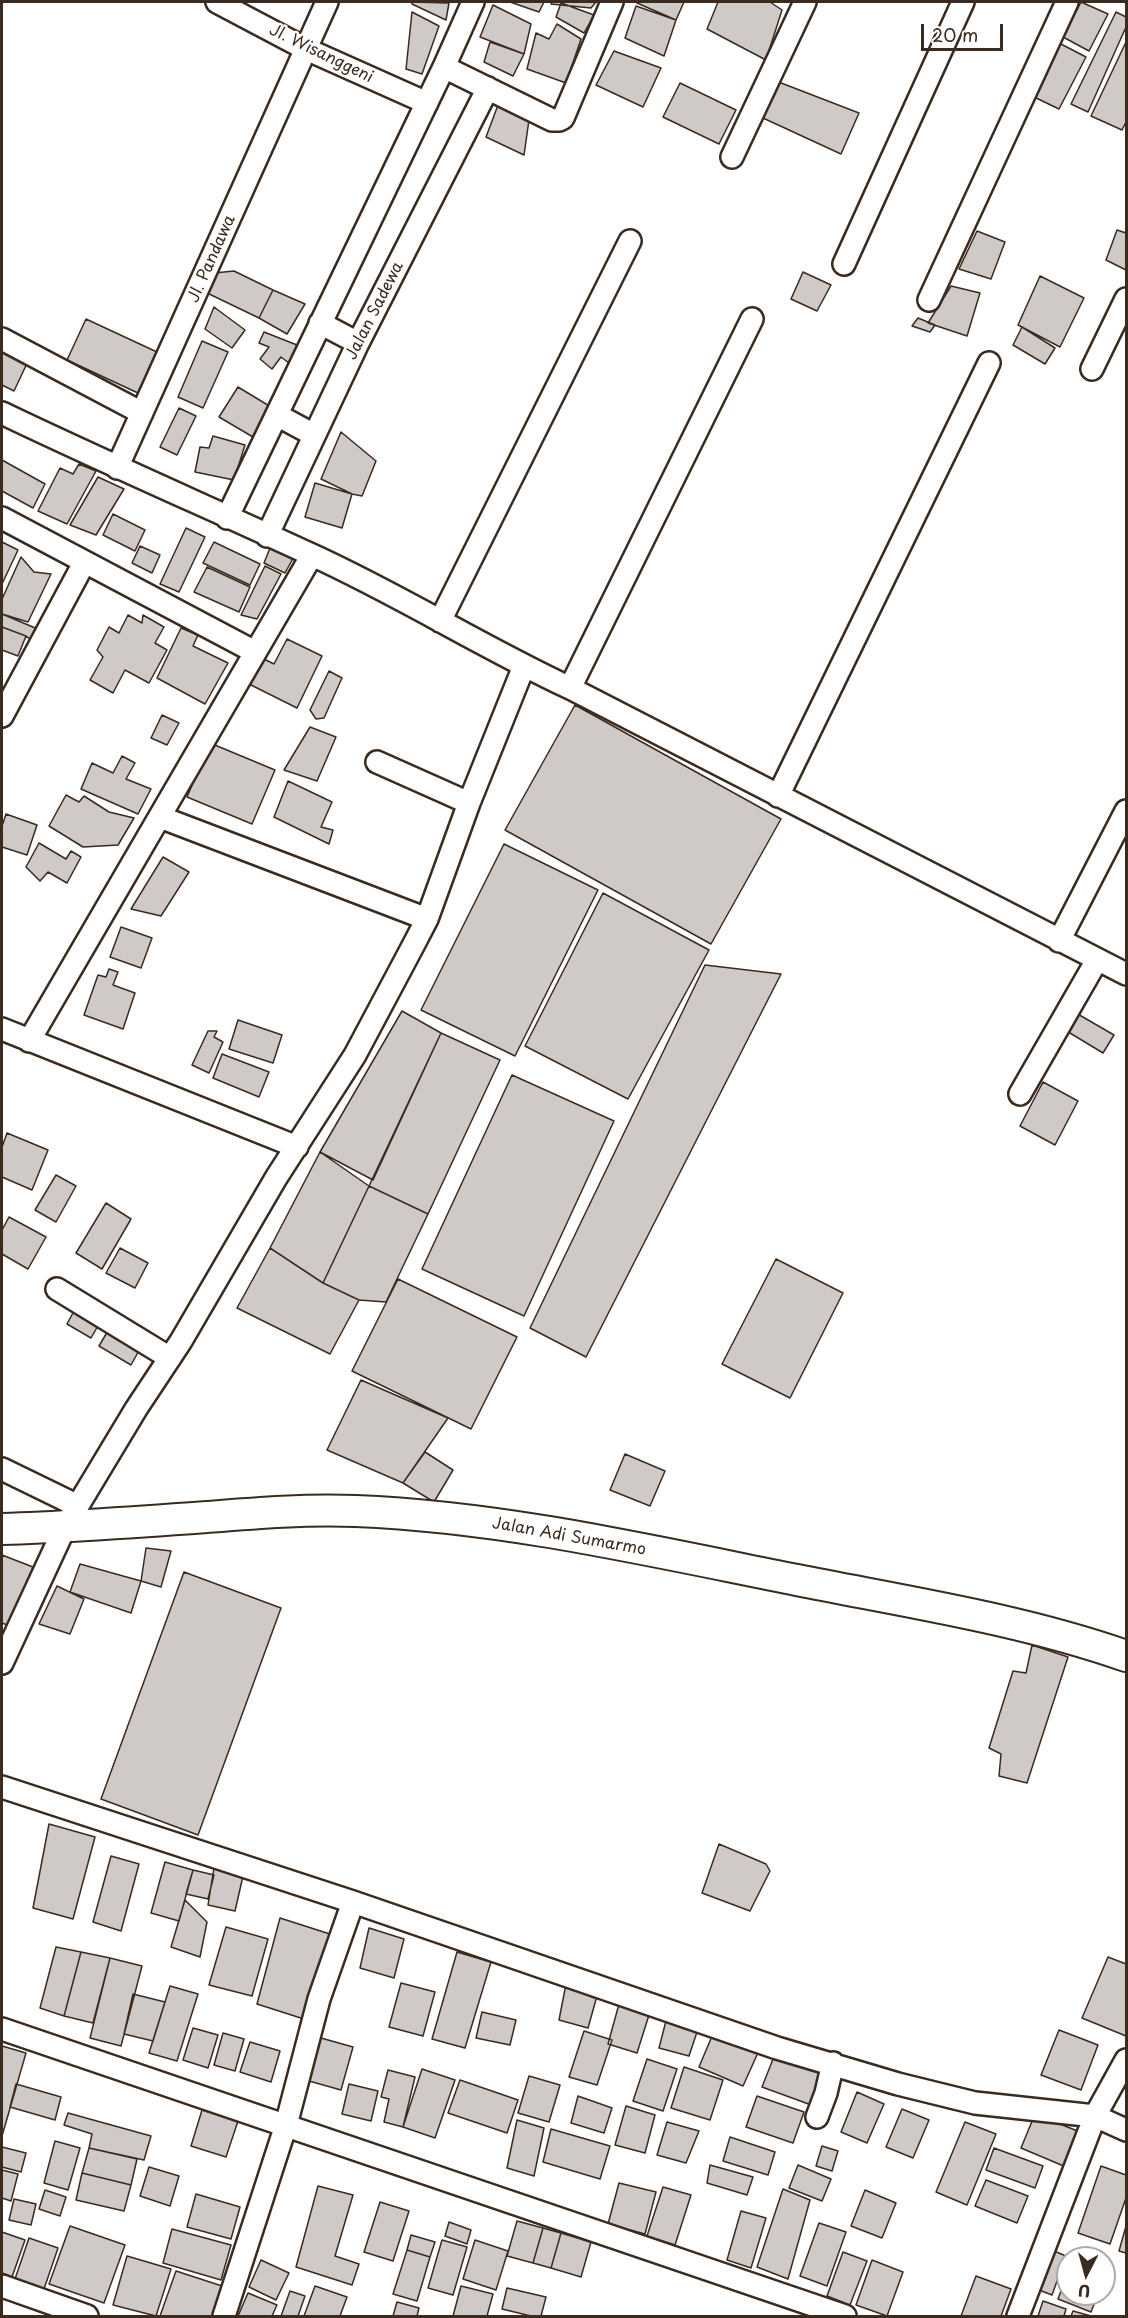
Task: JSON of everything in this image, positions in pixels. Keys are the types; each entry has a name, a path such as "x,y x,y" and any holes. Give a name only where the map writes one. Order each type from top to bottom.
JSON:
{"main road":[{"name":"Jalan Adi Sumarmo","path":"2,1529 72,1516 289,1510 368,1512 501,1524 586,1538 1049,1632 1126,1656"}],"street":[{"name":"Jl. Wisanggeni","path":"217,2 306,49 427,103"},
{"name":"Jl. Pandawa","path":"117,468 327,2"},
{"path":"227,518 427,103 473,2"},
{"path":"444,67 552,120 560,120 563,118 612,2"},
{"path":"732,157 805,2"},
{"path":"844,264 963,2"},
{"path":"929,300 1067,2"},
{"name":"Jalan Sadewa","path":"267,536 358,343 488,88"},
{"path":"440,621 630,241"},
{"path":"1092,369 1126,299"},
{"path":"570,688 752,319"},
{"path":"320,323 358,343"},
{"path":"2,339 142,413"},
{"path":"778,796 989,363"},
{"path":"2,413 117,468 312,555 1126,974"},
{"path":"277,415 314,435"},
{"path":"2,518 255,652"},
{"path":"29,1041 312,555"},
{"path":"2,716 84,563"},
{"path":"2,1663 72,1516 136,1409 170,1358 276,1178 355,1055 427,919 469,803 524,666"},
{"path":"377,762 469,803"},
{"path":"1059,941 1126,811"},
{"path":"160,817 427,919"},
{"path":"1020,1094 1097,960"},
{"path":"2,1029 297,1147"},
{"path":"57,1289 170,1358"},
{"path":"2,1469 72,1516"},
{"path":"2,1787 353,1902 777,2048 898,2084 975,2103 1095,2116 1126,2130"},
{"path":"224,2316 286,2125 319,1999 353,1902"},
{"path":"2,2029 845,2316"},
{"path":"1018,2316 1095,2116 1126,2060"},
{"path":"817,2117 826,2093 833,2063"},
{"path":"2,2286 87,2316"}],"building":[{"path":"412,2 449,3 446,20 412,4"},
{"path":"510,2 544,2 539,12"},
{"path":"552,2 596,2 591,8 551,4"},
{"path":"637,2 684,2 676,20"},
{"path":"718,2 770,2 782,10 766,60 707,29"},
{"path":"1081,2 1108,14 1089,51 1063,37"},
{"path":"561,3 594,15 584,33 556,17"},
{"path":"493,5 531,24 524,54 480,37"},
{"path":"636,6 676,20 664,56 625,38"},
{"path":"412,12 439,26 422,74 406,69"},
{"path":"1116,12 1126,17 1126,27 1088,112 1071,104"},
{"path":"557,24 581,39 566,83 527,69 536,33 549,39"},
{"path":"490,42 524,54 513,76 484,62"},
{"path":"1126,42 1126,122 1122,130 1091,116"},
{"path":"1059,43 1086,57 1059,109 1032,96"},
{"path":"614,51 661,68 643,107 596,85"},
{"path":"776,81 859,113 841,154 763,118"},
{"path":"680,83 736,110 719,144 663,117"},
{"path":"498,105 529,120 524,155 486,137"},
{"path":"1117,230 1126,233 1126,270 1106,260"},
{"path":"977,231 1005,242 991,279 959,269"},
{"path":"234,271 273,290 259,318 205,292 214,273"},
{"path":"803,272 831,285 817,311 791,299"},
{"path":"1040,276 1084,298 1060,347 1018,325"},
{"path":"951,286 980,293 967,336 928,323"},
{"path":"273,290 305,304 287,334 259,318"},
{"path":"214,307 245,330 232,348 205,329"},
{"path":"918,318 935,325 930,332 912,326"},
{"path":"86,319 157,352 138,393 67,360"},
{"path":"1022,327 1055,348 1045,364 1013,345"},
{"path":"264,332 297,345 289,363 281,357 272,369 260,359 269,347 259,343"},
{"path":"202,341 228,352 203,408 178,397"},
{"path":"2,343 30,357 14,391 2,385"},
{"path":"238,387 271,407 253,437 219,417"},
{"path":"179,408 196,416 177,455 160,447"},
{"path":"341,432 376,461 362,496 352,494 321,479"},
{"path":"213,436 245,445 234,480 195,472 200,447 209,448"},
{"path":"2,460 45,484 33,508 2,491"},
{"path":"79,464 96,471 67,524 38,511 60,468 73,474"},
{"path":"98,477 124,489 96,535 70,525"},
{"path":"315,483 352,494 342,528 305,517"},
{"path":"113,514 145,530 135,551 103,535"},
{"path":"186,528 205,537 179,592 160,584"},
{"path":"2,542 18,550 2,584"},
{"path":"214,542 260,564 250,585 203,563"},
{"path":"272,543 296,553 285,573 264,563"},
{"path":"140,546 160,555 152,573 132,563"},
{"path":"21,557 34,572 51,574 28,622 2,614 2,599"},
{"path":"265,566 281,574 257,619 241,615"},
{"path":"207,567 250,587 239,612 194,592"},
{"path":"2,614 40,630 35,643 26,636 2,627"},
{"path":"128,615 142,623 143,615 164,627 155,643 167,650 149,683 125,670 113,693 90,680 103,657 97,650 109,627 119,633"},
{"path":"2,627 26,636 18,656 2,650"},
{"path":"181,628 198,635 193,646 228,663 205,704 157,678"},
{"path":"287,639 322,656 297,708 249,684 262,658 274,664"},
{"path":"329,671 342,678 324,718 316,719 310,710"},
{"path":"575,705 781,819 711,944 505,830"},
{"path":"162,715 179,723 167,745 151,738"},
{"path":"310,727 336,737 317,781 284,770"},
{"path":"210,743 275,770 252,824 187,797"},
{"path":"122,756 135,763 126,779 151,789 138,814 81,789 92,763 113,773"},
{"path":"288,781 332,802 321,827 333,830 329,844 274,817"},
{"path":"66,795 79,802 84,796 109,812 134,818 118,845 83,847 49,826"},
{"path":"6,814 37,825 27,855 2,847 2,826"},
{"path":"39,843 66,859 71,851 81,857 67,883 48,872 40,881 26,867"},
{"path":"504,844 598,890 515,1056 421,1010"},
{"path":"163,857 189,872 161,916 131,909"},
{"path":"603,893 709,950 628,1099 525,1046"},
{"path":"121,927 152,938 141,968 110,957"},
{"path":"705,965 781,974 586,1357 530,1328"},
{"path":"109,969 118,972 113,985 135,993 123,1029 84,1015 98,975 106,977"},
{"path":"402,1011 441,1033 373,1180 320,1152"},
{"path":"1076,1013 1114,1035 1103,1053 1065,1030"},
{"path":"238,1020 282,1035 273,1063 229,1049"},
{"path":"208,1031 217,1031 214,1037 223,1042 209,1073 192,1065"},
{"path":"441,1033 500,1060 428,1214 369,1186"},
{"path":"222,1054 269,1072 259,1097 213,1078"},
{"path":"512,1075 614,1121 524,1316 422,1269"},
{"path":"1043,1082 1078,1101 1055,1145 1020,1126"},
{"path":"7,1133 48,1150 32,1190 2,1177 2,1147"},
{"path":"320,1152 369,1186 323,1283 270,1248"},
{"path":"56,1175 76,1186 56,1222 35,1210"},
{"path":"369,1186 428,1214 386,1302 359,1300 323,1283"},
{"path":"106,1203 131,1219 102,1269 76,1253"},
{"path":"9,1217 46,1237 28,1269 2,1254 2,1230"},
{"path":"120,1248 148,1263 135,1288 106,1273"},
{"path":"270,1248 323,1283 359,1300 330,1354 237,1308"},
{"path":"776,1259 843,1293 790,1398 722,1364"},
{"path":"398,1279 517,1337 471,1429 352,1371"},
{"path":"74,1311 99,1324 91,1338 67,1324"},
{"path":"109,1329 141,1347 131,1365 99,1346"},
{"path":"361,1380 448,1418 403,1483 327,1450"},
{"path":"425,1452 453,1470 434,1502 403,1483"},
{"path":"625,1454 665,1471 650,1506 610,1490"},
{"path":"146,1548 171,1551 161,1587 141,1581"},
{"path":"2,1555 33,1567 10,1626 2,1623"},
{"path":"80,1564 141,1581 131,1613 70,1592"},
{"path":"184,1572 281,1608 198,1835 101,1799"},
{"path":"57,1586 84,1599 70,1634 39,1624"},
{"path":"1032,1645 1068,1657 1027,1783 999,1776 1001,1754 989,1748 1013,1671 1026,1673"},
{"path":"49,1824 95,1837 73,1919 33,1908"},
{"path":"719,1844 766,1864 770,1871 750,1911 702,1893"},
{"path":"111,1856 139,1864 121,1931 93,1922"},
{"path":"165,1862 193,1870 179,1921 151,1913"},
{"path":"214,1868 243,1876 235,1911 208,1905"},
{"path":"193,1870 214,1875 208,1899 186,1894"},
{"path":"185,1900 207,1922 200,1957 171,1947"},
{"path":"280,1918 333,1935 307,2020 257,2004"},
{"path":"226,1927 268,1939 252,1996 209,1985"},
{"path":"369,1928 404,1939 394,1978 360,1968"},
{"path":"56,1947 81,1952 64,2016 40,2008"},
{"path":"81,1952 110,1958 93,2023 64,2016"},
{"path":"457,1952 491,1962 465,2048 432,2039"},
{"path":"1108,1957 1126,1964 1126,2036 1082,2018"},
{"path":"110,1958 142,1966 121,2046 90,2038"},
{"path":"401,1983 435,1992 423,2036 389,2027"},
{"path":"566,1984 597,1996 588,2028 559,2020"},
{"path":"170,1986 198,1994 177,2061 149,2053"},
{"path":"133,1994 165,2002 153,2041 124,2034"},
{"path":"619,2004 649,2015 637,2053 608,2044"},
{"path":"482,2012 516,2020 510,2045 476,2038"},
{"path":"667,2017 698,2029 689,2056 659,2048"},
{"path":"193,2028 218,2035 208,2068 183,2060"},
{"path":"715,2029 761,2046 743,2086 699,2067"},
{"path":"1059,2030 1098,2045 1081,2090 1041,2075"},
{"path":"584,2031 612,2040 597,2085 569,2077"},
{"path":"223,2033 244,2039 235,2071 214,2065"},
{"path":"321,2038 353,2047 341,2090 309,2081"},
{"path":"250,2042 280,2051 271,2082 240,2072"},
{"path":"2,2046 26,2053 2,2136"},
{"path":"777,2049 829,2067 814,2106 762,2087"},
{"path":"647,2059 677,2069 663,2111 633,2101"},
{"path":"684,2067 723,2080 710,2120 671,2108"},
{"path":"422,2069 455,2080 435,2138 403,2127"},
{"path":"388,2070 415,2077 403,2127 384,2122 389,2099 381,2097"},
{"path":"529,2076 560,2085 549,2122 518,2113"},
{"path":"460,2080 518,2100 507,2133 448,2113"},
{"path":"16,2084 61,2097 55,2120 10,2107"},
{"path":"349,2084 378,2091 371,2121 342,2114"},
{"path":"857,2092 884,2104 867,2143 841,2132"},
{"path":"578,2096 612,2108 604,2133 571,2123"},
{"path":"757,2096 804,2112 793,2143 746,2127"},
{"path":"626,2106 655,2115 645,2153 615,2145"},
{"path":"902,2109 929,2120 913,2158 886,2147"},
{"path":"202,2110 238,2121 226,2157 191,2146"},
{"path":"68,2113 151,2136 144,2160 89,2148 92,2134 64,2125"},
{"path":"1035,2114 1080,2132 1066,2167 1021,2148"},
{"path":"517,2120 544,2128 534,2176 507,2168"},
{"path":"667,2122 699,2131 686,2163 657,2155"},
{"path":"965,2122 996,2134 967,2205 936,2192"},
{"path":"551,2129 610,2146 600,2179 543,2162"},
{"path":"730,2137 775,2152 768,2175 723,2161"},
{"path":"55,2141 80,2148 68,2190 44,2183"},
{"path":"822,2146 838,2151 832,2171 816,2166"},
{"path":"2,2147 26,2153 21,2172 2,2167"},
{"path":"89,2148 137,2159 131,2185 82,2173"},
{"path":"994,2148 1043,2166 1035,2188 986,2170"},
{"path":"710,2165 753,2177 747,2195 707,2183"},
{"path":"798,2165 831,2179 822,2201 789,2188"},
{"path":"1101,2166 1126,2175 1126,2198 1110,2244 1078,2233"},
{"path":"149,2167 179,2176 170,2206 140,2196"},
{"path":"2,2170 18,2174 11,2201 2,2198"},
{"path":"82,2173 131,2185 124,2211 76,2200"},
{"path":"986,2180 1028,2196 1017,2223 975,2206"},
{"path":"619,2183 656,2192 645,2234 608,2224"},
{"path":"318,2186 353,2195 335,2256 359,2264 352,2285 296,2267"},
{"path":"663,2187 691,2195 675,2245 647,2236"},
{"path":"783,2189 810,2200 788,2279 757,2267"},
{"path":"45,2190 66,2197 60,2216 39,2209"},
{"path":"865,2190 896,2203 882,2238 851,2226"},
{"path":"196,2194 240,2207 231,2239 187,2227"},
{"path":"14,2199 36,2204 31,2225 9,2220"},
{"path":"380,2202 409,2211 393,2261 364,2252"},
{"path":"741,2211 766,2218 751,2268 727,2260"},
{"path":"517,2221 543,2228 533,2263 507,2256"},
{"path":"449,2222 471,2230 467,2244 445,2236"},
{"path":"819,2223 846,2232 827,2286 800,2276"},
{"path":"70,2226 125,2245 104,2303 49,2284"},
{"path":"1126,2226 1126,2253 1119,2251"},
{"path":"543,2228 561,2233 551,2268 533,2263"},
{"path":"172,2229 231,2245 221,2280 163,2263"},
{"path":"2,2232 25,2240 12,2277 2,2273"},
{"path":"561,2233 591,2242 581,2277 551,2268"},
{"path":"411,2235 435,2242 430,2257 407,2250"},
{"path":"29,2238 58,2248 44,2289 15,2279"},
{"path":"442,2240 467,2247 453,2295 428,2288"},
{"path":"475,2240 508,2251 496,2290 463,2279"},
{"path":"407,2250 430,2257 417,2301 393,2294"},
{"path":"1054,2251 1056,2252 1056,2284 1052,2295 1039,2290"},
{"path":"843,2252 867,2261 850,2305 827,2296"},
{"path":"127,2256 171,2269 156,2316 113,2305"},
{"path":"261,2260 289,2273 276,2300 249,2287"},
{"path":"872,2260 903,2272 887,2316 856,2305"},
{"path":"176,2271 222,2286 212,2316 160,2316"},
{"path":"976,2276 1011,2289 1001,2316 961,2316"},
{"path":"315,2286 347,2297 340,2316 304,2316"},
{"path":"461,2286 493,2294 487,2316 453,2316"},
{"path":"507,2288 546,2297 541,2316 502,2309"},
{"path":"290,2291 305,2296 298,2316 281,2316"},
{"path":"248,2293 277,2305 272,2316 238,2316"},
{"path":"1043,2301 1066,2309 1064,2316 1038,2316"},
{"path":"397,2302 419,2308 417,2316 393,2316"},
{"path":"1076,2306 1093,2306 1091,2312"},
{"path":"1073,2311 1091,2316 1071,2316"}]}
